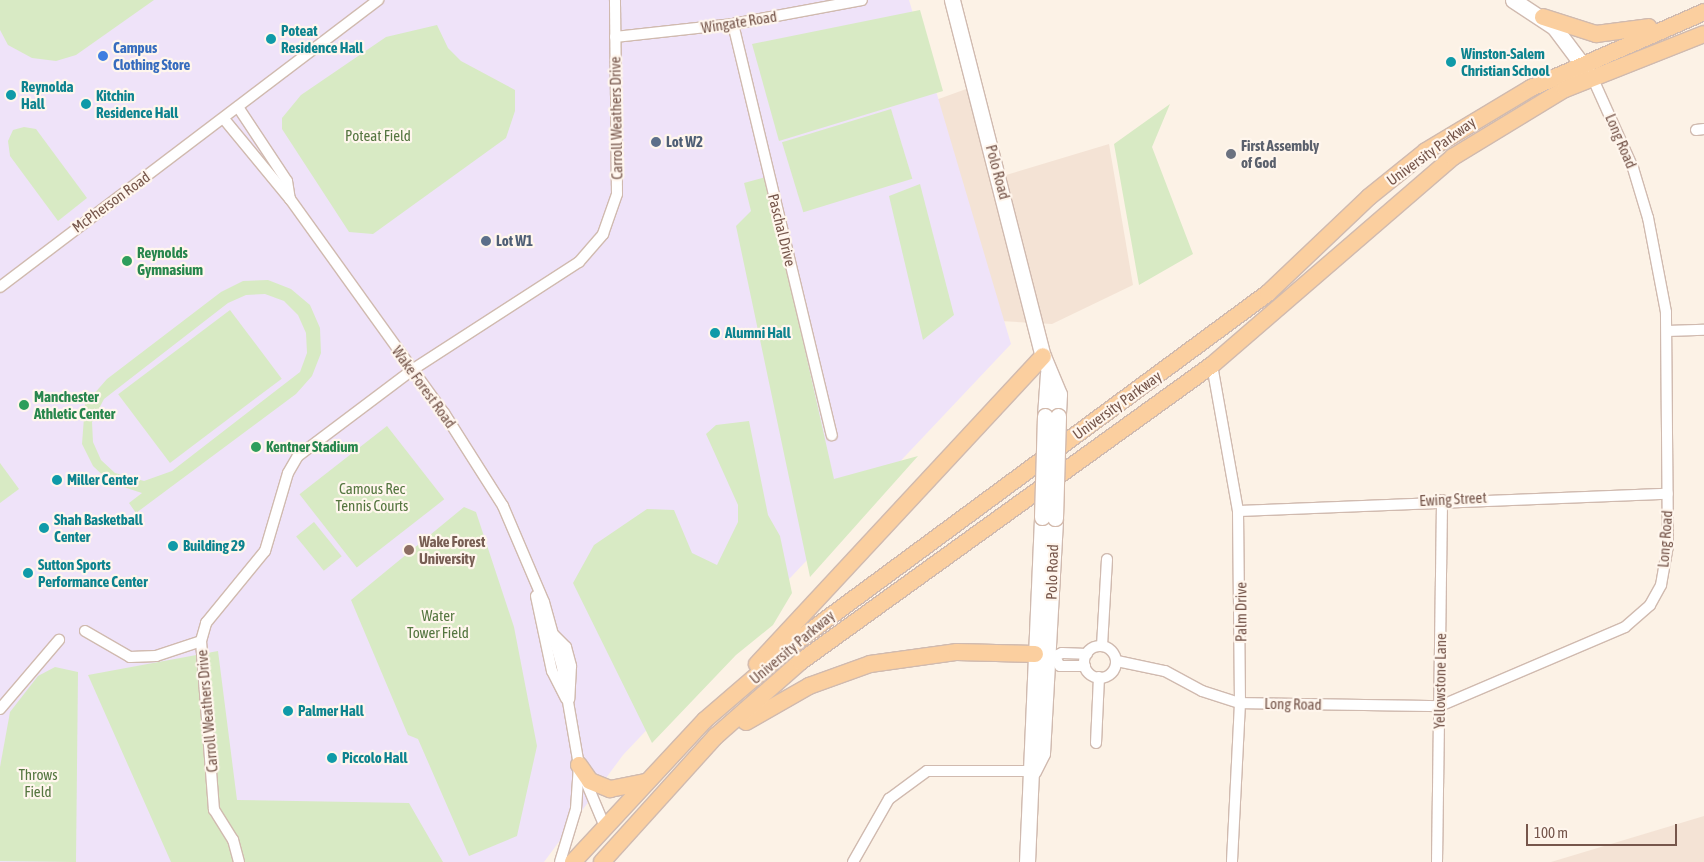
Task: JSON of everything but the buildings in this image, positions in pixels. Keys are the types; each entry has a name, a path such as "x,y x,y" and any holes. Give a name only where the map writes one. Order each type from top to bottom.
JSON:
{"main road":[{"name":"Polo Road","path":"952,0 1048,373 1052,416 1046,657"},
{"path":"1517,2 1543,17 1596,34 1673,25"},
{"path":"1517,2 1552,36 1577,66 1593,79"},
{"name":"University Parkway","path":"574,862 705,720 872,582 1268,293 1369,197 1426,150 1506,100 1577,66 1704,12"},
{"path":"1543,17 1577,66"},
{"name":"University Parkway","path":"602,862 685,770 800,662 873,606 1212,365 1453,157 1565,89 1704,34"},
{"path":"705,720 1043,356"},
{"name":"Polo Road","path":"1027,862 1033,771 1029,754 1050,637 1048,517"},
{"path":"685,770 760,712 839,674 929,654 1046,657"},
{"path":"579,764 590,781 610,789 648,781"},
{"path":"589,862 606,842 605,827"}],"street":[{"path":"224,118 378,0"},
{"name":"Carroll Weathers Drive","path":"239,862 233,840 214,810 201,641 211,612 269,543 294,460 412,370 579,262 603,234 616,194 615,0"},
{"name":"Wingate Road","path":"615,37 733,24 862,0"},
{"name":"Paschal Drive","path":"733,24 832,435"},
{"name":"Long Road","path":"1117,661 1165,671 1202,691 1240,703 1440,706 1625,627 1650,605 1661,585 1668,547 1666,331 1648,218 1630,161 1593,79"},
{"name":"Wake Forest Road","path":"238,107 287,181 290,199"},
{"name":"Wake Forest Road","path":"224,118 290,199 412,370 503,506 553,634 579,764 605,827"},
{"name":"McPherson Road","path":"0,286 224,118"},
{"path":"1666,331 1704,330"},
{"name":"Palm Drive","path":"1212,365 1238,511 1240,703 1232,862"},
{"name":"Ewing Street","path":"1238,511 1442,500 1668,494"},
{"name":"Yellowstone Lane","path":"1437,862 1442,500"},
{"path":"1102,646 1107,559"},
{"name":"Wake Forest Road","path":"535,588 550,664 568,703"},
{"path":"85,631 130,657 156,656 201,641"},
{"path":"0,709 59,640"},
{"path":"1085,666 1087,654 1095,646 1102,646 1114,652 1117,661 1112,673 1099,677"},
{"path":"1046,657 1062,653 1087,654"},
{"path":"1046,657 1060,666 1085,666 1099,677"},
{"path":"1096,744 1099,677"},
{"name":"Wake Forest Road","path":"560,862 576,809 579,764"},
{"path":"853,862 889,799 926,771 1033,771"}],"shaded area":[{"name":"Wake Forest University","path":"0,0 909,0 1011,344 623,755 544,862 0,862"},
{"path":"969,88 1006,175 1109,144 1133,285 1052,324 966,319 897,114"},
{"path":"1704,816 1704,862 1551,862"}],"green space":[{"path":"0,0 154,0 76,55 56,61 32,58 8,45 0,30"},
{"path":"920,10 943,91 779,141 752,44"},
{"name":"Poteat Field","path":"437,25 448,48 461,61 515,90 515,111 506,138 373,234 349,232 282,129 282,118 301,95 386,37"},
{"path":"1170,104 1152,147 1193,254 1139,285 1114,144"},
{"path":"891,109 912,179 803,212 782,142"},
{"path":"24,127 36,129 87,198 58,221 10,156 8,141 13,130"},
{"path":"766,177 834,479 918,456 810,577 736,226 751,211 744,183"},
{"path":"920,184 954,315 923,340 889,196"},
{"path":"268,280 291,289 310,305 320,328 321,353 312,376 296,394 136,513 129,503 142,493 111,483 93,466 82,444 85,404 107,379 221,292 243,281","holes":["265,294 284,301 298,315 306,333 307,353 300,372 172,471 144,481 115,473 101,460 93,442 92,422 104,399 228,303 246,295"]},
{"path":"230,310 282,379 170,463 118,394"},
{"path":"749,421 768,515 780,536 792,593 773,625 736,655 652,743 573,583 594,545 647,509 674,510 692,553 717,565 738,522 738,505 706,434 716,425"},
{"name":"Camous Rec Tennis Courts","path":"387,426 444,499 357,568 300,494"},
{"path":"0,463 19,489 0,503"},
{"name":"Water Tower Field","path":"464,507 476,512 514,627 537,746 517,836 469,856 418,739 408,735 351,600"},
{"path":"314,522 342,556 324,571 296,536"},
{"path":"218,651 237,800 409,803 443,862 171,862 88,675"},
{"name":"Throws Field","path":"55,667 78,672 76,862 0,861 0,767 10,712 38,676"}],"place":[{"name":"Poteat Residence Hall","path":"271,39"},
{"name":"Campus Clothing Store","path":"103,56"},
{"name":"Winston-Salem Christian School","path":"1451,62"},
{"name":"Reynolda Hall","path":"11,95"},
{"name":"Kitchin Residence Hall","path":"86,104"},
{"name":"Lot W2","path":"656,142"},
{"name":"First Assembly of God","path":"1231,154"},
{"name":"Lot W1","path":"486,241"},
{"name":"Reynolds Gymnasium","path":"127,261"},
{"name":"Alumni Hall","path":"715,333"},
{"name":"Manchester Athletic Center","path":"24,405"},
{"name":"Kentner Stadium","path":"256,447"},
{"name":"Miller Center","path":"57,480"},
{"name":"Shah Basketball Center","path":"44,528"},
{"name":"Building 29","path":"173,546"},
{"name":"Wake Forest University","path":"409,550"},
{"name":"Sutton Sports Performance Center","path":"28,573"},
{"name":"Palmer Hall","path":"288,711"},
{"name":"Piccolo Hall","path":"332,758"}]}
